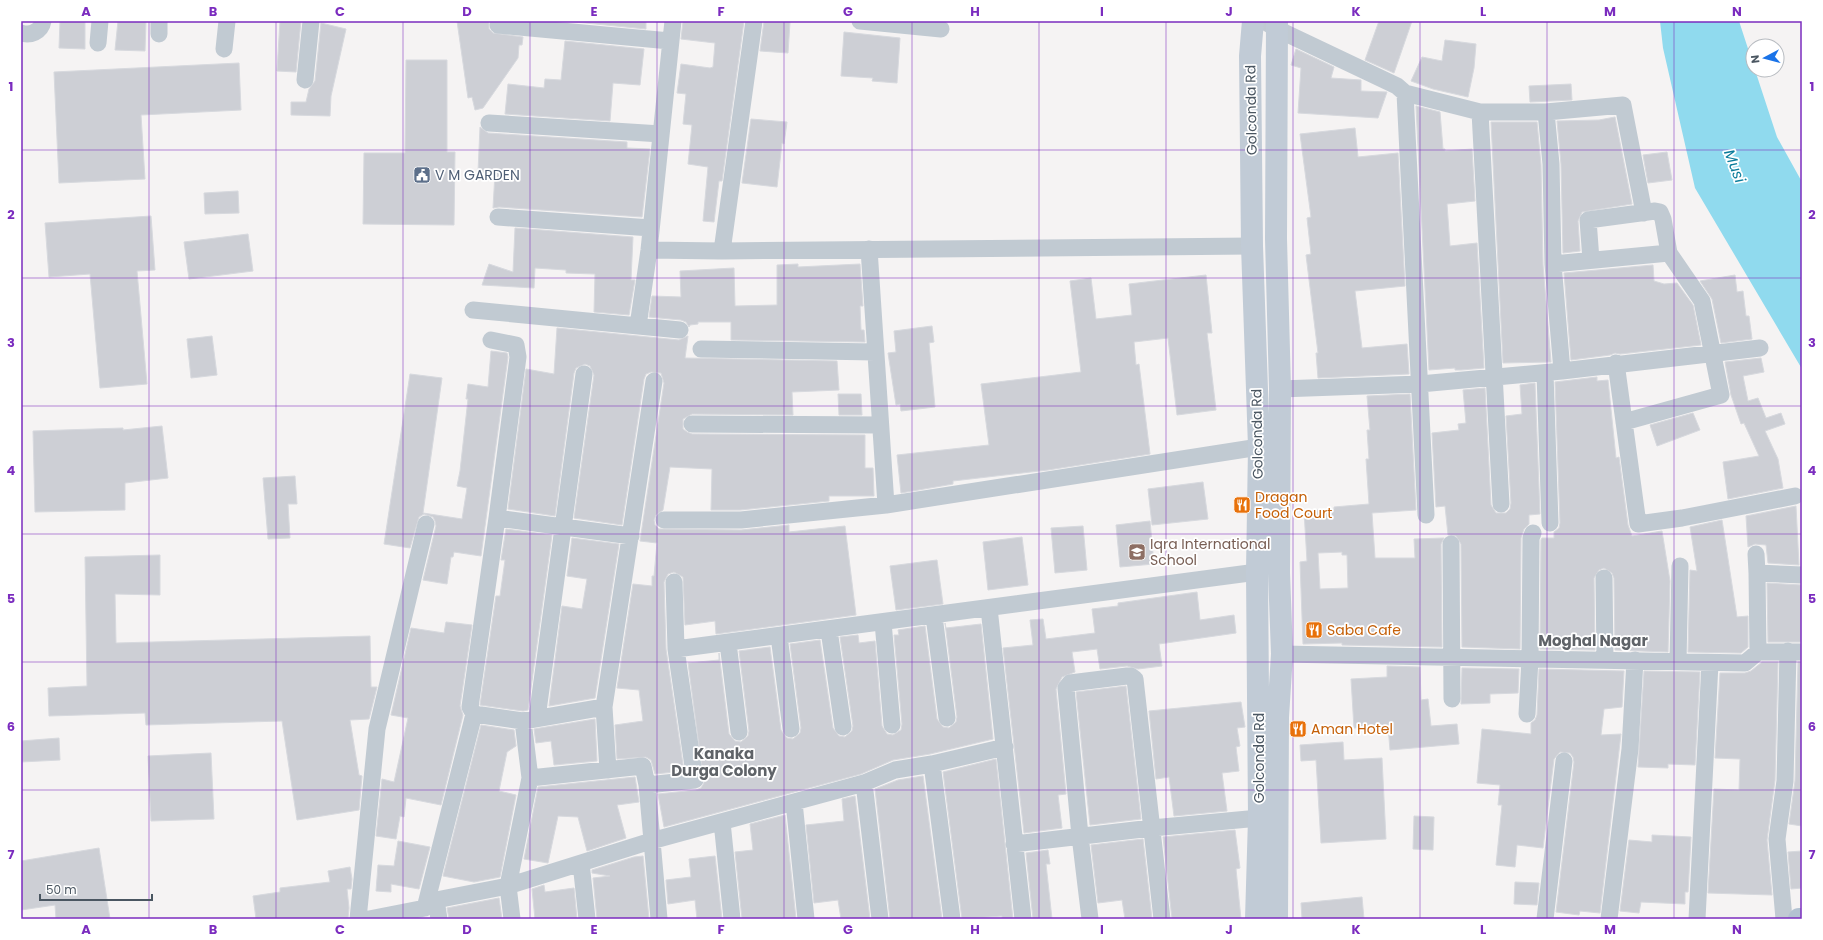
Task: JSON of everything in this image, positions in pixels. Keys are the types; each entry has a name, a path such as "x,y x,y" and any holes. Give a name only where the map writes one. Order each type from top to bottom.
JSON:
{"main road":[{"name":"Golconda Rd","path":"1253,21 1250,56 1252,246 1259,447 1257,572 1258,818 1256,919"},
{"name":"Golconda Rd","path":"1272,24 1280,389 1279,573 1282,654 1278,717 1277,919"}],"street":[{"path":"21,33 27,35 36,31 42,25 43,21"},
{"path":"98,43 100,21"},
{"path":"224,48 226,21"},
{"path":"305,80 311,21"},
{"path":"638,326 649,250 672,21"},
{"path":"722,251 754,21"},
{"path":"860,21 941,29"},
{"path":"1272,24 1397,86 1405,93 1480,112 1546,112 1623,105 1644,213"},
{"path":"498,25 670,41"},
{"path":"1405,93 1426,515"},
{"path":"1480,112 1501,504"},
{"path":"1546,112 1551,164 1553,264 1562,371"},
{"path":"489,123 661,134"},
{"path":"1591,260 1588,220 1655,211 1660,212 1663,219 1669,253 1702,301 1711,354 1721,395 1624,422"},
{"path":"498,217 651,228"},
{"path":"649,250 722,251 869,248 1252,246"},
{"path":"869,248 886,505"},
{"path":"1553,264 1669,253"},
{"path":"473,310 680,330"},
{"path":"439,919 431,904 474,714 470,707 498,518 518,357 516,345 491,340"},
{"path":"1280,389 1420,384 1546,373 1616,363 1760,348"},
{"path":"701,349 875,352"},
{"path":"1616,363 1638,524 1682,518 1795,496"},
{"path":"1546,373 1550,523"},
{"path":"512,919 508,886 530,778 530,720 564,528 584,374"},
{"path":"608,770 604,707 654,381"},
{"path":"692,424 880,425"},
{"path":"664,520 741,520 886,505 1259,447"},
{"path":"498,518 631,536"},
{"path":"358,919 377,729 426,524"},
{"path":"1527,714 1530,659 1531,538 1533,533"},
{"path":"1451,544 1453,658 1452,699"},
{"path":"1756,554 1758,652"},
{"path":"1678,662 1680,566"},
{"path":"676,649 830,630 1257,572"},
{"path":"1757,573 1802,575"},
{"path":"1604,578 1605,660"},
{"path":"646,785 695,780 676,649 674,582"},
{"path":"989,608 1023,919"},
{"path":"934,616 947,718"},
{"path":"882,622 892,725"},
{"path":"830,630 843,727"},
{"path":"779,636 791,729"},
{"path":"728,642 739,732"},
{"path":"1282,654 1745,663 1758,652 1795,652 1785,781 1777,839 1784,919"},
{"path":"1609,919 1630,749 1635,660"},
{"path":"1697,919 1710,663"},
{"path":"1090,919 1080,836 1066,688 1070,683 1131,676 1135,679 1162,919"},
{"path":"474,714 530,720 604,707"},
{"path":"369,919 508,886 652,841 864,783 895,770 932,764 1005,747"},
{"path":"1545,919 1564,761"},
{"path":"932,764 952,919"},
{"path":"530,778 643,766 659,919"},
{"path":"864,783 880,919"},
{"path":"794,802 806,919"},
{"path":"1014,844 1152,828 1258,818"},
{"path":"722,822 732,919"},
{"path":"581,863 587,919"}],"water":[{"name":"Musi","path":"1660,21 1739,21 1745,39 1745,78 1758,78 1777,137 1802,182 1802,369 1695,188 1663,48"}],"building":[{"path":"60,21 85,21 85,49 59,48"},
{"path":"118,21 146,21 145,51 115,50"},
{"path":"280,21 301,21 296,72 277,71"},
{"path":"457,21 489,21 489,29 493,33 523,37 522,45 519,45 518,58 483,108 475,110 472,97 468,98"},
{"path":"566,21 646,21 646,29"},
{"path":"683,21 744,21 722,181 719,181 714,222 703,221 708,167 688,164 692,125 683,124 686,94 677,93 681,64 710,68 713,67 715,43 681,39"},
{"path":"764,21 790,22 788,53 760,51"},
{"path":"1379,21 1412,21 1394,73 1365,60"},
{"path":"321,23 346,29 331,96 330,116 291,115 291,102 306,102 309,89 315,81"},
{"path":"844,32 900,38 897,83 872,81 873,78 841,76"},
{"path":"1445,40 1476,44 1474,68 1468,97 1433,89 1411,81 1422,57 1442,61"},
{"path":"565,41 644,49 640,85 613,83 610,121 505,114 508,84 544,88 545,79 561,80"},
{"path":"1296,49 1334,67 1331,78 1361,80 1361,91 1387,92 1378,118 1298,113 1301,68 1291,65"},
{"path":"406,60 447,60 447,152 455,152 454,225 363,224 364,153 405,153"},
{"path":"239,63 241,110 141,115 145,179 59,183 54,72"},
{"path":"1571,84 1572,100 1530,102 1529,86"},
{"path":"1416,106 1440,112 1443,149 1445,149 1445,151 1472,149 1475,201 1447,204 1450,246 1477,243 1484,368 1429,370"},
{"path":"1615,117 1632,204 1582,212 1578,221 1580,251 1563,253 1561,164 1557,121 1599,120"},
{"path":"751,119 787,122 784,144 782,143 777,187 742,183"},
{"path":"1491,122 1537,122 1541,165 1543,265 1551,362 1503,363"},
{"path":"480,127 488,133 627,142 627,148 650,149 642,217 499,207 493,208 495,173 478,172"},
{"path":"1355,128 1358,157 1398,153 1405,286 1355,291 1362,348 1407,344 1409,374 1318,378 1316,353 1318,353 1306,255 1311,254 1307,218 1311,217 1300,134"},
{"path":"1667,152 1672,180 1648,183 1643,155"},
{"path":"238,191 239,213 205,214 204,193"},
{"path":"151,216 155,270 137,271 147,384 100,388 90,274 49,277 45,223"},
{"path":"515,228 633,237 631,280 635,280 629,315 594,312 595,274 566,273 566,270 535,268 534,288 482,285 489,264 513,272"},
{"path":"248,234 253,271 189,279 184,242"},
{"path":"798,264 798,267 860,264 863,306 860,306 861,330 864,330 865,342 731,340 731,322 698,322 698,324 690,325 689,327 686,322 681,320 649,317 652,296 681,297 680,271 734,268 735,306 777,305 777,265"},
{"path":"1653,265 1654,281 1664,284 1677,283 1693,305 1701,345 1620,354 1615,353 1571,360 1564,273"},
{"path":"1206,275 1212,333 1207,333 1216,410 1177,415 1168,338 1134,342 1136,365 1139,364 1150,454 1048,470 953,481 953,484 901,493 897,455 989,445 981,384 1081,372 1070,281 1091,278 1096,319 1132,315 1129,284"},
{"path":"1735,275 1737,292 1743,291 1746,316 1749,316 1752,339 1721,343 1712,299 1700,281"},
{"path":"932,326 934,342 929,343 935,407 901,411 900,404 896,405 888,353 896,352 894,331"},
{"path":"557,328 679,340 688,336 685,358 837,361 839,390 792,392 793,415 692,414 683,419 683,429 692,434 865,435 865,468 873,468 874,496 829,496 829,501 740,510 711,510 712,469 670,467 663,510 656,515 654,520 655,525 659,529 741,530 789,525 789,532 845,526 856,615 716,634 715,621 685,625 683,577 674,572 668,574 664,582 666,649 684,771 655,774 651,760 646,757 617,759 615,725 643,721 639,690 617,688 633,584 652,586 652,576 654,576 657,543 640,541 664,383 661,373 651,372 646,374 644,379 622,525 574,518 594,375 590,366 585,364 576,368 574,373 555,516 508,509 526,369 554,374"},
{"path":"212,336 217,375 191,378 187,339"},
{"path":"491,351 507,353 508,357 481,556 454,552 453,557 451,557 447,584 423,580 436,526 433,517 424,514 419,517 410,548 384,544 410,374 442,378 423,513 462,519 467,488 457,486 468,399 466,399 468,384 488,387"},
{"path":"1761,358 1764,372 1743,376 1748,401 1758,398 1766,418 1781,413 1785,424 1765,431 1778,459 1783,488 1728,499 1723,462 1759,456 1744,423 1741,424 1731,395 1725,362"},
{"path":"1597,377 1597,381 1608,380 1616,458 1619,457 1628,525 1632,536 1662,531 1670,581 1668,652 1615,650 1614,578 1612,573 1604,568 1599,570 1594,578 1595,650 1540,649 1541,540 1542,538 1554,538 1554,532 1559,528 1560,523 1555,382"},
{"path":"1535,383 1540,514 1529,515 1529,524 1524,529 1521,538 1520,649 1462,647 1461,544 1456,536 1448,535 1445,506 1436,507 1432,433 1459,430 1458,424 1466,423 1463,390 1485,388 1491,505 1496,513 1506,513 1510,509 1511,503 1506,416 1522,414 1520,385"},
{"path":"838,394 861,394 862,415 839,415"},
{"path":"1410,394 1416,510 1372,513 1375,558 1415,558 1414,539 1444,538 1441,544 1442,647 1342,645 1342,643 1303,644 1300,562 1307,561 1304,511 1334,509 1334,507 1369,504 1366,459 1369,459 1367,430 1370,430 1367,396","holes":["1342,552 1342,555 1347,555 1348,588 1320,589 1318,553"]},
{"path":"1693,413 1700,430 1657,446 1650,425"},
{"path":"162,426 168,478 125,483 125,510 35,512 33,431 123,428 123,430"},
{"path":"295,476 297,504 288,504 290,538 268,539 263,478"},
{"path":"1203,482 1208,519 1152,525 1148,489"},
{"path":"1796,506 1799,565 1768,563 1766,545 1755,544 1748,547 1746,516"},
{"path":"1722,520 1737,617 1748,616 1748,647 1741,653 1688,652 1690,570 1697,571 1690,527"},
{"path":"1150,521 1154,564 1120,567 1116,525"},
{"path":"1083,526 1087,570 1055,573 1051,528"},
{"path":"506,529 552,535 528,710 523,711 480,705 496,596 500,596 505,560 501,560"},
{"path":"1022,537 1028,585 988,590 983,542"},
{"path":"572,538 619,544 595,698 549,706 562,606 582,609 587,579 567,576"},
{"path":"160,555 160,595 115,594 116,643 370,636 371,687 377,687 369,719 350,720 359,775 362,776 359,810 297,820 282,721 146,725 145,713 49,716 48,688 87,686 85,557"},
{"path":"937,560 943,604 896,610 890,566"},
{"path":"1767,583 1802,585 1802,642 1768,642"},
{"path":"1197,592 1200,620 1234,615 1236,633 1159,644 1162,666 1138,669 1127,666 1100,669 1097,649 1072,652 1075,672 1062,677 1056,689 1066,794 1058,795 1062,828 1024,833 1003,648 1033,645 1030,620 1043,619 1046,639 1095,633 1092,609 1118,606 1118,603"},
{"path":"446,622 472,625 460,706 463,715 441,805 406,798 404,817 400,816 396,839 376,836 382,779 394,782 408,718 391,715 411,628 444,633"},
{"path":"945,623 946,628 981,624 993,739 930,754 893,760 861,774 664,827 658,794 696,790 701,788 704,783 688,663 719,660 719,653 729,734 735,741 741,742 748,736 749,731 739,651 770,647 781,730 787,738 793,739 800,733 801,728 790,644 820,640 833,728 839,736 845,737 852,731 853,726 840,637 858,635 859,643 875,641 882,726 887,734 893,735 901,730 902,724 894,635 899,635 898,630 925,626 937,719 943,727 949,728 956,722 957,717"},
{"path":"1762,662 1778,662 1775,780 1767,840 1772,895 1708,893 1714,789 1739,790 1740,759 1715,758 1720,673 1745,673 1751,671"},
{"path":"1798,662 1802,662 1802,826 1789,824 1795,781"},
{"path":"1387,666 1420,667 1421,700 1428,699 1431,726 1457,724 1459,744 1390,750 1388,726 1354,728 1351,679 1387,677"},
{"path":"1462,668 1519,669 1518,693 1490,694 1490,703 1461,704"},
{"path":"1539,669 1624,671 1622,707 1604,709 1601,735 1621,734 1600,913 1580,911 1579,915 1556,912 1574,762 1570,753 1560,752 1554,759 1543,848 1517,845 1515,867 1496,865 1502,805 1498,805 1500,785 1477,783 1482,729 1531,734 1531,723 1535,720 1537,715"},
{"path":"1644,671 1700,672 1695,765 1668,764 1668,768 1638,767"},
{"path":"1126,686 1141,819 1090,825 1076,692"},
{"path":"1241,702 1245,727 1237,728 1240,746 1236,747 1239,771 1222,773 1227,811 1174,816 1169,777 1156,779 1149,711"},
{"path":"595,719 597,761 554,765 551,741 536,743 534,729"},
{"path":"481,725 514,730 516,746 507,752 499,791 516,795 500,877 474,882 443,876"},
{"path":"59,738 60,760 21,762 21,741"},
{"path":"1343,742 1344,760 1382,758 1386,839 1321,843 1316,760 1301,761 1300,745"},
{"path":"211,753 214,819 151,821 148,756"},
{"path":"996,759 1013,919 1002,919 1002,916 962,919 943,772"},
{"path":"923,776 942,919 890,919 875,789 898,780"},
{"path":"635,777 639,802 617,805 626,838 587,851 578,817 558,816 548,863 524,859 538,787"},
{"path":"855,796 870,919 841,919 838,900 814,903 806,825 844,821 842,799"},
{"path":"785,815 796,919 742,919 735,852 753,850 750,824"},
{"path":"1414,816 1434,817 1433,850 1413,849"},
{"path":"1235,830 1240,868 1236,869 1241,919 1172,919 1163,837"},
{"path":"1652,835 1691,837 1688,892 1685,892 1685,904 1641,902 1639,913 1620,911 1629,840 1652,842"},
{"path":"1143,839 1152,919 1125,919 1122,900 1098,903 1091,845"},
{"path":"398,841 430,847 419,889 391,884 391,892 376,891 378,865 394,866"},
{"path":"99,848 110,919 56,919 55,905 21,910 21,861"},
{"path":"1048,850 1050,864 1046,864 1052,919 1033,919 1026,853"},
{"path":"1802,851 1802,888 1791,889 1788,852"},
{"path":"643,856 649,919 597,919 593,878 610,876 592,873 592,870 634,857"},
{"path":"715,856 722,919 697,919 695,900 668,904 666,880 691,877 689,859"},
{"path":"350,867 352,879 351,889 347,889 349,908 348,919 256,919 253,896 280,892 280,888 330,882 328,871"},
{"path":"1515,882 1539,883 1537,905 1514,904"},
{"path":"544,885 545,892 574,888 577,919 535,919 532,889"},
{"path":"1362,897 1364,919 1302,919 1301,903"},
{"path":"499,898 502,919 449,919 447,908"}],"place":[{"name":"V M GARDEN","path":"422,175"},
{"name":"Dragan Food Court","path":"1242,505"},
{"name":"Iqra International School","path":"1137,552"},
{"name":"Saba Cafe","path":"1314,630"},
{"name":"Aman Hotel","path":"1298,729"}],"district":[{"name":"Moghal Nagar","path":"1593,640"},
{"name":"Kanaka Durga Colony","path":"724,762"}]}
